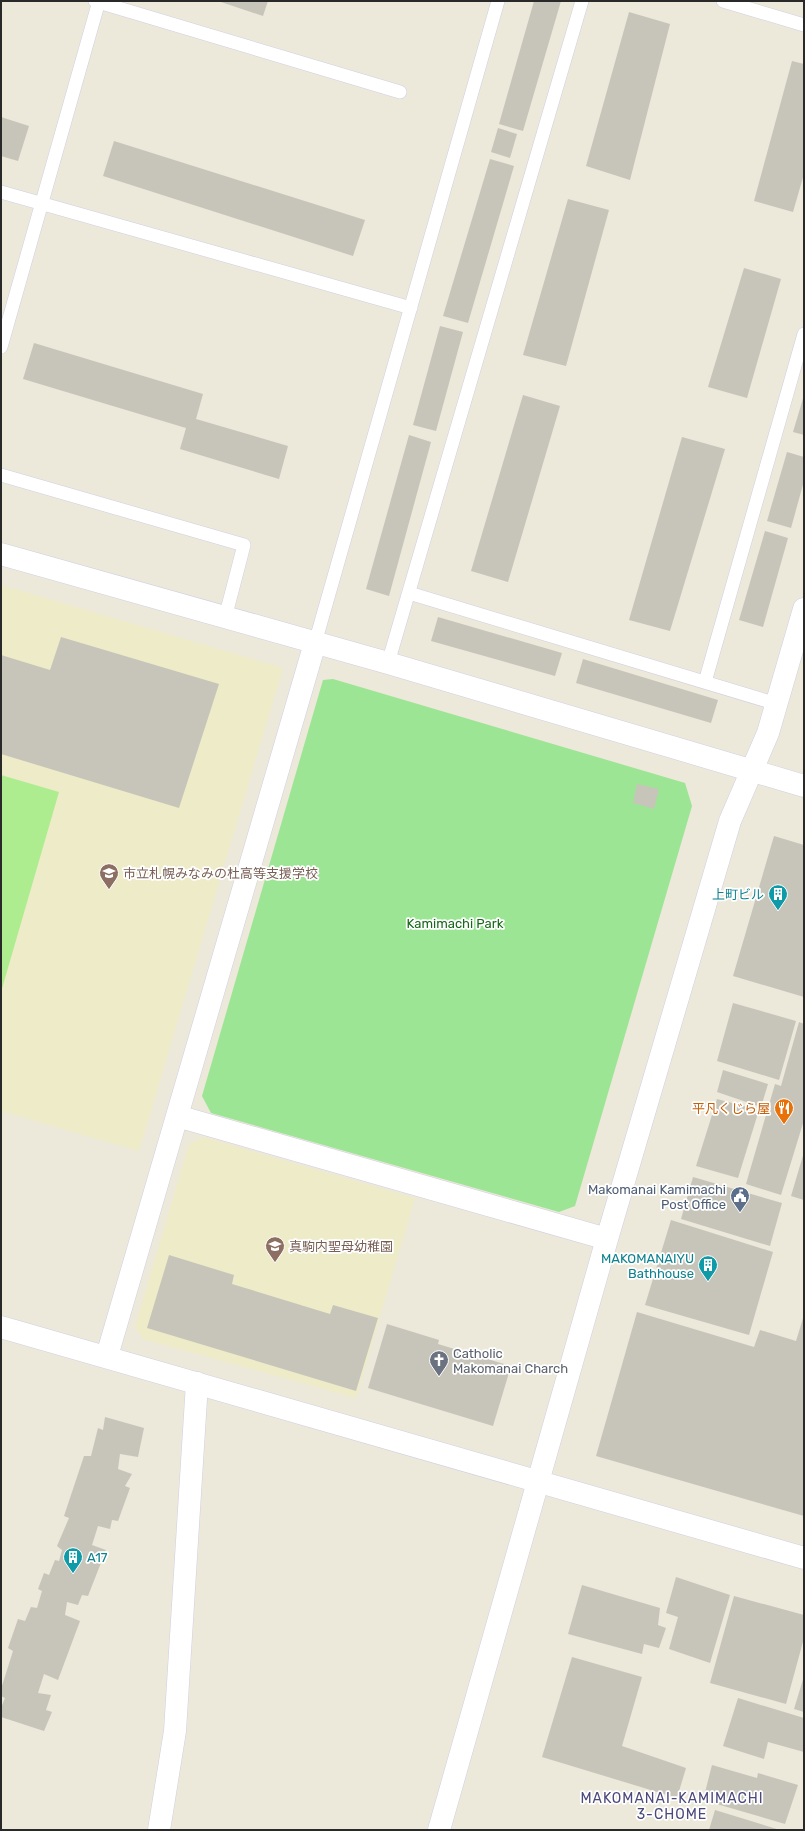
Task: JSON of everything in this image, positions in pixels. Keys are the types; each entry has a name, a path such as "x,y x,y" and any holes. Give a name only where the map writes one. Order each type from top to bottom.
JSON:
{"street":[{"path":"1,554 388,664 804,786"},
{"path":"439,1830 607,1239 730,821 750,771 768,732 804,609"},
{"path":"107,1356 315,643"},
{"path":"177,1116 607,1239"},
{"path":"1,1327 107,1356 804,1558"},
{"path":"160,1830 175,1731 197,1383"}],"lane":[{"path":"1,347 97,1 400,92"},
{"path":"315,643 498,1"},
{"path":"388,664 582,1"},
{"path":"723,1 804,25"},
{"path":"1,192 411,308"},
{"path":"705,682 804,334"},
{"path":"1,475 244,545 225,618"},
{"path":"409,593 776,704"}],"shaded area":[{"name":"市立札幌みなみの杜高等支援学校","path":"1,585 283,668 139,1151 1,1111"},
{"name":"真駒内聖母幼稚園","path":"203,1137 415,1198 356,1398 143,1339 135,1327 189,1144"}],"green space":[{"name":"Kamimachi Park","path":"333,679 685,783 692,806 575,1206 559,1212 211,1113 202,1096 323,680"},
{"path":"1,775 59,792 1,992"}],"building":[{"path":"218,1 268,1 263,16"},
{"path":"534,1 561,1 523,131 499,124"},
{"path":"629,12 670,24 630,180 586,166"},
{"path":"792,61 804,64 804,174 793,212 754,201"},
{"path":"1,117 29,126 18,161 1,156"},
{"path":"498,128 517,134 510,158 491,152"},
{"path":"114,141 365,220 353,256 103,176"},
{"path":"490,159 514,166 468,323 443,316"},
{"path":"568,199 609,210 566,366 523,355"},
{"path":"744,268 781,279 747,398 708,387"},
{"path":"440,326 463,332 436,431 413,425"},
{"path":"34,343 203,394 196,419 288,446 279,479 180,449 186,428 23,379"},
{"path":"523,395 560,406 508,582 471,571"},
{"path":"804,395 804,435 793,432"},
{"path":"409,435 431,442 389,596 366,589"},
{"path":"682,437 725,449 670,631 629,620"},
{"path":"787,452 804,457 804,481 791,528 767,521"},
{"path":"765,531 788,538 763,627 739,620"},
{"path":"438,617 562,653 555,676 431,641"},
{"path":"61,637 219,684 179,808 1,754 1,655 50,670"},
{"path":"583,659 718,700 711,723 576,683"},
{"path":"637,784 659,789 654,809 633,803"},
{"name":"上町ビル","path":"774,836 804,845 804,997 733,976"},
{"path":"733,1003 796,1021 779,1080 717,1061"},
{"path":"799,1022 804,1024 804,1120 781,1195 746,1184 775,1084 781,1086"},
{"path":"723,1070 768,1084 761,1107 717,1092"},
{"path":"717,1099 759,1110 738,1178 696,1166"},
{"path":"804,1152 804,1200 791,1196"},
{"path":"693,1177 782,1203 770,1246 681,1219"},
{"name":"MAKOMANAIYU Bathhouse","path":"671,1220 773,1252 749,1335 645,1305"},
{"path":"169,1255 234,1275 232,1284 330,1314 333,1305 378,1318 356,1391 147,1328"},
{"path":"637,1312 754,1347 760,1330 796,1341 804,1315 804,1516 596,1456"},
{"path":"387,1324 439,1340 438,1344 511,1366 493,1426 368,1388"},
{"name":"A17","path":"105,1417 144,1428 138,1457 120,1454 118,1469 132,1474 125,1486 130,1488 118,1521 112,1520 110,1529 98,1526 92,1545 106,1550 88,1596 82,1595 78,1605 67,1602 65,1615 80,1621 58,1680 44,1674 38,1693 51,1695 46,1710 52,1712 44,1731 1,1717 1,1708 5,1698 1,1696 1,1689 13,1651 8,1648 18,1619 25,1621 31,1607 37,1608 42,1591 38,1589 44,1573 49,1575 55,1560 59,1561 62,1550 57,1546 69,1518 64,1516 84,1456 91,1456 98,1428 103,1430"},
{"path":"676,1577 730,1595 710,1663 669,1649 678,1617 666,1613"},
{"path":"582,1585 660,1608 658,1625 666,1628 659,1648 644,1644 642,1654 568,1634"},
{"path":"734,1596 804,1615 804,1638 786,1704 710,1683"},
{"path":"572,1657 642,1677 622,1746 686,1768 677,1798 542,1757"},
{"path":"804,1676 804,1712 794,1709"},
{"path":"738,1698 804,1718 804,1752 768,1742 764,1759 723,1746"},
{"path":"712,1765 757,1778 758,1773 798,1785 785,1824 703,1800"},
{"path":"715,1810 780,1830 709,1830"}],"place":[{"name":"市立札幌みなみの杜高等支援学校","path":"109,890"},
{"name":"上町ビル","path":"778,911"},
{"name":"平凡くじら屋","path":"784,1125"},
{"name":"Makomanai Kamimachi Post Office","path":"740,1213"},
{"name":"真駒内聖母幼稚園","path":"275,1263"},
{"name":"MAKOMANAIYU Bathhouse","path":"708,1282"},
{"name":"Catholic Makomanai Charch","path":"439,1377"},
{"name":"A17","path":"73,1574"}],"district":[{"name":"MAKOMANAI-KAMIMACHI 3-CHOME","path":"672,1806"}]}
